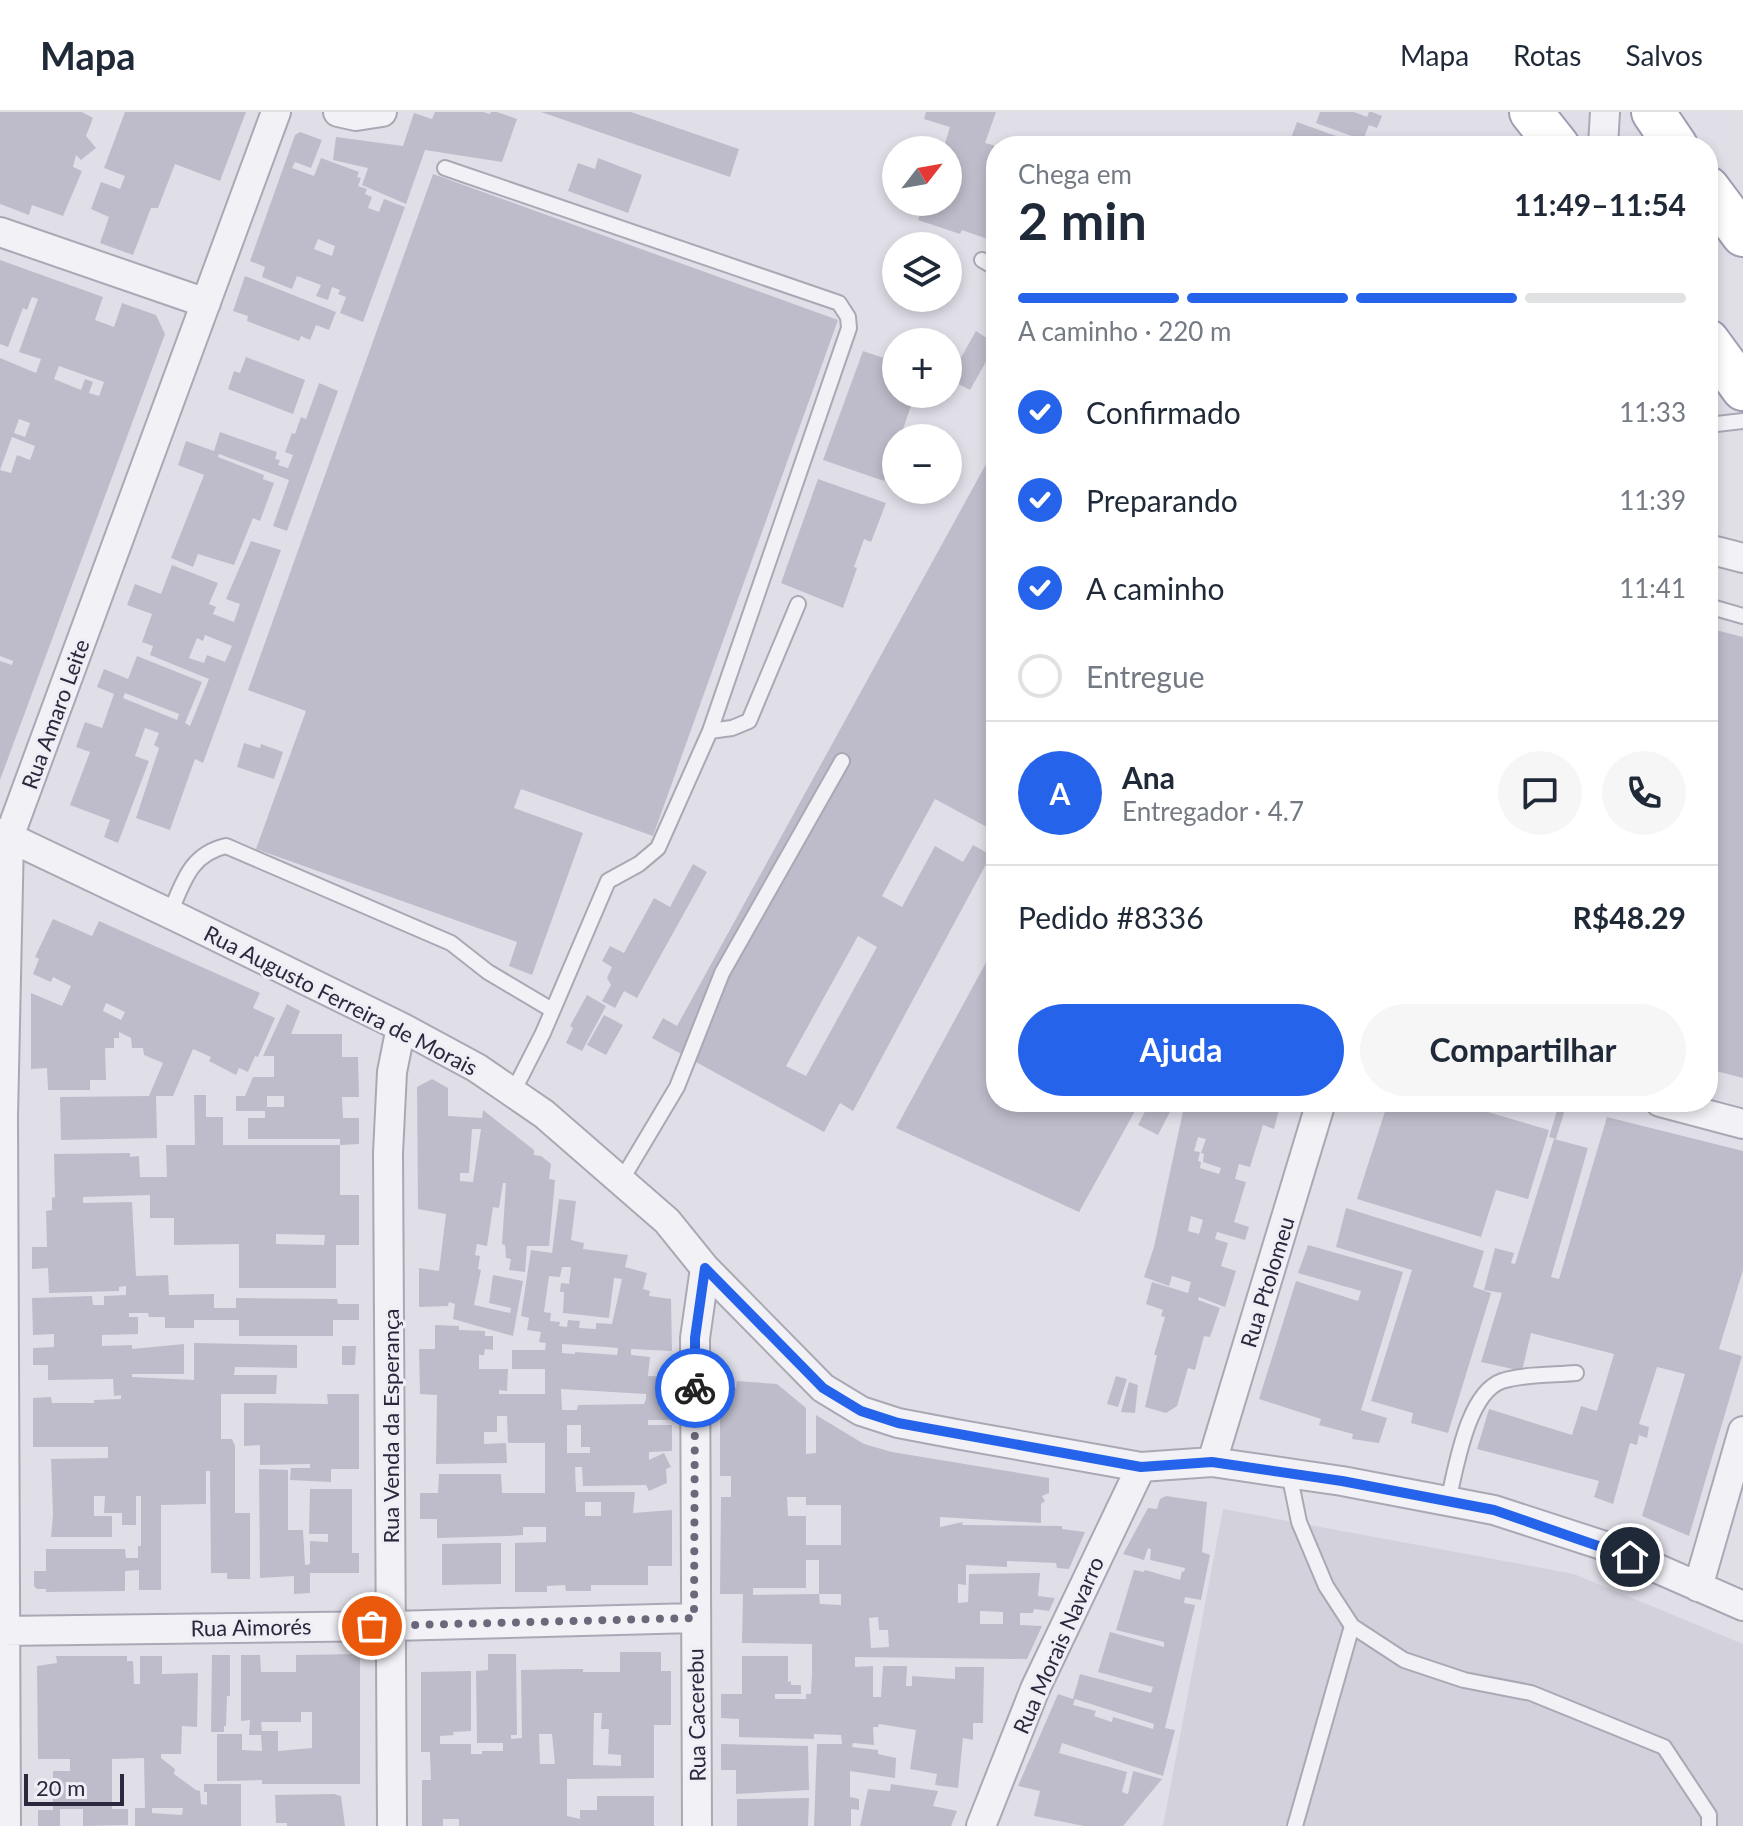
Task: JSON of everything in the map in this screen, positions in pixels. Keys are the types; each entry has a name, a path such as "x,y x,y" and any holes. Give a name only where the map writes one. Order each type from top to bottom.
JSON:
{"main road":[{"path":"1531,112 1550,136"},
{"path":"1653,112 1669,136"},
{"path":"1718,201 1743,235"},
{"path":"1718,355 1743,389"}],"street":[{"name":"Rua Amaro Leite","path":"6,1826 1,1337 4,835 276,112"},
{"path":"338,112 356,116 382,112"},
{"path":"1604,136 1605,112"},
{"path":"0,232 206,303"},
{"path":"1718,552 1743,558"},
{"name":"Rua Augusto Ferreira de Morais","path":"4,835 401,1027 477,1068 513,1092 544,1114 667,1221 705,1268 823,1388 861,1411 898,1423 1141,1467 1212,1462 1494,1510 1608,1547 1743,1606"},
{"name":"Rua Venda da Esperança","path":"392,1826 388,1153 392,1072 401,1027"},
{"name":"Rua Ptolomeu","path":"1212,1462 1318,1112"},
{"path":"1698,1112 1743,1124"},
{"name":"Rua Cacerebu","path":"697,1826 695,1338 705,1268"},
{"path":"1698,1587 1743,1431"},
{"name":"Rua Morais Navarro","path":"981,1826 1035,1689 1141,1467"},
{"name":"Rua Aimorés","path":"2,1631 694,1618"}],"lane":[{"path":"445,168 839,303 848,317 849,328 710,731 658,848 639,864 608,881 513,1092"},
{"path":"982,260 986,262"},
{"path":"1718,424 1743,421"},
{"path":"710,731 732,728 749,721 798,604"},
{"path":"1718,609 1743,616"},
{"path":"621,1181 677,1087 722,973 842,761"},
{"path":"170,913 187,874 201,856 210,849 226,846 451,943 488,972 552,1010"},
{"path":"1448,1501 1472,1414 1485,1393 1501,1381 1576,1373"},
{"path":"1289,1473 1299,1522 1326,1586 1352,1626 1404,1660 1464,1680 1531,1693 1664,1747 1709,1815 1709,1826"},
{"path":"1295,1826 1352,1626"}],"shaded area":[{"path":"1223,1509 1574,1574 1743,1644 1743,1826 1163,1826"}],"building":[{"path":"0,112 82,112 93,118 86,136 96,148 81,160 76,155 73,167 82,171 63,216 32,205 29,215 0,204"},
{"path":"125,112 246,112 220,181 175,164 158,208 151,208 133,255 100,243 109,217 91,209 101,182 120,189 125,176 104,168"},
{"path":"435,112 497,112 517,119 502,162 425,150 406,204 362,185 368,168 333,160 336,137 403,146 414,113 432,119"},
{"path":"541,112 631,112 739,149 730,177"},
{"path":"926,112 996,112 985,143 986,238 918,220 920,216 962,216 962,136 947,136 950,127 924,119"},
{"path":"1320,112 1354,112 1367,117 1372,112 1382,116 1377,128 1369,125 1365,136 1352,136 1316,123"},
{"path":"1297,122 1336,136 1292,136"},
{"path":"300,132 322,140 311,168 295,162 292,168 314,176 321,158 359,172 357,177 361,178 358,186 367,189 365,194 372,197 368,208 379,212 384,199 405,207 363,322 340,313 346,297 338,294 340,290 332,287 328,300 316,296 321,285 297,276 292,289 262,277 265,267 250,261 295,135","holes":["318,239 335,246 332,256 314,249"]},
{"path":"598,158 642,175 628,213 568,191 578,163 595,169"},
{"path":"433,174 838,320 653,836 521,789 514,808 583,833 532,975 509,966 517,942 256,849 306,711 248,690"},
{"path":"0,260 103,297 95,320 114,327 122,303 156,315 165,334 0,780 0,661 12,665 13,661 0,656 0,470 0,358 36,373 41,359 19,352 38,299 32,297 27,310 23,308 8,347 0,344","holes":["59,366 104,382 99,396 89,393 93,382 85,379 81,390 54,379","19,419 30,423 25,437 14,433","12,437 35,446 30,460 17,455 11,473 0,470"]},
{"path":"245,276 336,312 329,330 316,325 310,340 301,336 299,341 247,321 248,316 233,311"},
{"path":"976,331 986,338 986,362 970,390 962,386 962,356"},
{"path":"863,351 882,357 882,408 910,408 905,424 882,424 882,480 823,460"},
{"path":"246,357 305,380 293,414 228,389 234,371 240,373"},
{"path":"319,383 338,391 287,531 273,526 289,480 219,454 218,457 264,475 263,479 274,483 260,521 253,518 234,565 198,554 193,567 171,558 204,475 178,465 186,441 214,451 220,432 277,452 275,459 280,460 278,465 288,468 293,455 285,452 301,417 306,419"},
{"path":"986,464 986,827 935,799 882,896 902,907 935,846 963,862 973,845 986,852 986,864 853,1111 840,1103 824,1132 652,1038 663,1018 677,1026","holes":["858,936 877,947 806,1076 786,1066"]},
{"path":"818,479 886,504 871,542 864,539 843,608 781,583"},
{"path":"251,541 281,550 203,763 195,759 170,830 136,818 159,748 154,745 159,733 145,728 135,756 149,761 118,843 104,837 110,820 70,805 90,752 76,747 85,722 102,728 114,694 97,687 104,669 128,679 137,656 202,682 185,723 190,726 209,679 150,655 153,646 142,642 152,614 127,605 135,584 161,594 172,565 218,583 209,604 216,607 213,614 234,622 240,604 226,599","holes":["205,635 232,646 225,662 207,655 204,663 189,658 197,638 203,641","125,693 179,714 177,720 123,698"]},
{"path":"1718,631 1743,637 1743,1078 1718,1072"},
{"path":"244,743 260,748 261,744 283,752 274,779 237,767"},
{"path":"693,864 707,872 637,998 624,991 615,1008 602,1001 611,985 607,978 612,967 602,961 610,946 624,953 654,898 670,907"},
{"path":"53,919 92,936 99,921 260,993 253,1008 275,1018 248,1072 239,1068 236,1075 209,1061 211,1057 193,1049 173,1096 156,1096 157,1138 61,1140 60,1097 149,1096 163,1063 144,1055 143,1048 132,1048 131,1038 119,1032 119,1038 114,1038 114,1048 105,1048 106,1080 90,1080 90,1090 48,1090 47,1068 31,1069 31,993 62,1006 71,986 53,977 51,982 33,974 39,959 35,957","holes":["106,1003 125,1012 121,1020 103,1011"]},
{"path":"986,962 986,1112 1134,1112 1079,1212 896,1128"},
{"path":"587,995 606,1006 582,1051 566,1043 573,1028 570,1026"},
{"path":"287,1004 300,1011 291,1034 342,1034 342,1057 358,1057 359,1097 342,1097 343,1118 359,1118 359,1144 340,1145 340,1139 248,1139 248,1118 265,1118 265,1111 236,1111 236,1096 245,1096 253,1077 274,1077 274,1056 263,1056","holes":["267,1096 284,1096 284,1107 267,1107"]},
{"path":"604,1015 623,1025 606,1055 587,1045"},
{"path":"432,1079 448,1088 448,1116 482,1118 483,1110 534,1150 534,1155 551,1164 549,1179 555,1180 549,1246 527,1246 525,1272 509,1270 511,1259 506,1258 505,1245 502,1244 506,1183 503,1183 499,1208 493,1207 487,1246 477,1244 475,1255 480,1256 478,1269 481,1270 474,1305 510,1313 511,1308 489,1303 493,1275 523,1281 513,1336 453,1319 455,1304 449,1302 448,1306 419,1307 419,1268 439,1271 446,1214 418,1209 417,1087","holes":["472,1129 481,1129 473,1182 460,1181 460,1173 469,1173"]},
{"path":"194,1095 206,1095 206,1117 223,1117 223,1145 340,1145 340,1195 359,1195 359,1245 336,1245 336,1288 239,1288 239,1244 174,1245 174,1218 150,1218 150,1195 83,1197 83,1203 132,1202 136,1276 168,1275 169,1295 214,1294 214,1308 236,1308 236,1298 337,1299 338,1304 359,1304 359,1320 333,1320 333,1336 239,1336 239,1320 194,1320 194,1328 165,1328 165,1317 129,1313 129,1317 138,1317 138,1334 102,1335 102,1346 132,1345 132,1349 184,1344 184,1374 132,1374 132,1377 194,1380 194,1343 297,1345 297,1368 235,1367 234,1375 277,1375 276,1394 221,1394 221,1439 232,1439 235,1446 235,1513 250,1513 250,1579 227,1579 227,1573 211,1573 210,1471 206,1471 206,1504 161,1505 161,1590 139,1590 139,1570 125,1571 125,1591 46,1592 46,1589 37,1589 34,1586 34,1571 46,1571 46,1549 125,1549 126,1558 138,1558 138,1546 141,1546 141,1496 136,1496 136,1525 122,1525 122,1513 104,1513 105,1496 94,1496 94,1516 112,1516 112,1537 51,1537 51,1459 108,1458 108,1447 33,1447 33,1398 51,1397 52,1403 94,1403 94,1400 121,1399 121,1395 114,1396 113,1379 48,1380 48,1365 33,1365 33,1348 54,1347 54,1334 33,1335 32,1298 92,1296 93,1305 104,1305 104,1296 126,1295 126,1286 119,1287 119,1291 49,1293 48,1268 32,1269 32,1247 47,1247 46,1211 52,1210 52,1197 55,1198 54,1154 130,1153 130,1157 139,1156 140,1177 167,1177 166,1145 195,1145","holes":["276,1234 325,1235 324,1245 276,1244"]},
{"path":"1145,1112 1170,1112 1158,1135 1138,1125"},
{"path":"1183,1112 1278,1112 1274,1129 1263,1125 1250,1167 1239,1164 1235,1179 1246,1182 1234,1222 1249,1227 1245,1240 1217,1232 1215,1239 1228,1243 1221,1266 1236,1271 1225,1307 1199,1297 1198,1300 1220,1308 1210,1337 1204,1336 1195,1370 1188,1368 1177,1406 1166,1413 1145,1407 1157,1355 1154,1355 1165,1317 1161,1316 1163,1310 1146,1304 1152,1282 1188,1293 1191,1282 1172,1276 1169,1286 1144,1277 1154,1247","holes":["1198,1137 1206,1139 1201,1153 1204,1154 1203,1162 1221,1168 1219,1174 1200,1168 1200,1152 1194,1151","1191,1216 1203,1220 1199,1234 1188,1231"]},
{"path":"1385,1112 1488,1112 1549,1130 1528,1199 1496,1190 1481,1237 1357,1199"},
{"path":"1557,1112 1564,1112 1556,1139 1549,1137"},
{"path":"1607,1117 1743,1151 1743,1270 1719,1349 1742,1356 1689,1536 1642,1516 1685,1374 1657,1367 1639,1424 1649,1427 1647,1438 1639,1435 1637,1445 1630,1443 1613,1504 1594,1497 1599,1481 1477,1449 1489,1409 1572,1435 1581,1406 1597,1411 1614,1354 1531,1333 1522,1371 1481,1362 1502,1293 1484,1290 1495,1248 1514,1253 1511,1263 1515,1264 1554,1139 1588,1148 1551,1277 1559,1279"},
{"path":"559,1199 576,1201 571,1240 584,1243 583,1249 628,1255 625,1267 647,1273 643,1289 650,1291 649,1296 671,1299 672,1351 631,1349 631,1355 650,1357 648,1376 672,1377 672,1420 648,1420 648,1425 672,1425 672,1451 649,1452 649,1460 664,1453 671,1467 666,1469 667,1483 649,1491 646,1485 583,1486 582,1467 575,1467 576,1492 635,1492 633,1513 672,1510 672,1566 648,1566 648,1585 591,1585 591,1591 566,1591 565,1585 547,1586 547,1592 515,1592 515,1543 546,1542 546,1527 523,1527 523,1535 437,1538 437,1519 420,1519 420,1493 438,1493 439,1474 501,1474 502,1493 545,1493 545,1443 508,1443 507,1416 497,1416 497,1432 484,1432 484,1444 506,1443 507,1463 436,1464 437,1395 420,1394 419,1349 435,1349 435,1325 485,1331 485,1336 493,1336 493,1350 485,1349 484,1355 479,1355 479,1369 508,1369 507,1391 499,1390 499,1394 545,1394 545,1369 512,1369 512,1350 545,1350 546,1343 539,1342 541,1332 527,1330 529,1318 521,1316 531,1250 552,1253","holes":["562,1267 571,1267 569,1284 561,1283 563,1313 609,1318 614,1278 622,1279 612,1324 596,1323 596,1329 579,1328 580,1321 568,1320 567,1327 550,1321 551,1313 544,1312 549,1276 560,1277","562,1344 618,1348 617,1355 562,1353","561,1389 646,1394 644,1404 578,1405 577,1410 562,1410","567,1425 581,1425 581,1447 590,1447 590,1453 567,1453","585,1502 601,1502 601,1516 585,1516"]},
{"path":"1346,1208 1484,1251 1473,1287 1491,1293 1448,1433 1411,1423 1413,1413 1371,1401 1412,1270 1336,1247"},
{"path":"1308,1245 1403,1272 1361,1410 1387,1418 1379,1443 1352,1439 1353,1434 1319,1425 1321,1419 1259,1399 1296,1281 1358,1301 1361,1291 1298,1273"},
{"path":"342,1346 356,1346 355,1365 342,1365"},
{"path":"1116,1376 1127,1379 1118,1407 1107,1404"},
{"path":"737,1381 777,1384 806,1408 806,1454 816,1453 816,1415 864,1444 892,1452 1049,1478 1049,1493 1042,1496 1045,1501 1041,1504 1041,1523 940,1517 940,1527 963,1522 962,1525 1062,1526 1062,1529 1085,1532 1069,1569 1057,1568 1056,1563 1007,1561 1007,1567 966,1565 966,1585 958,1584 958,1603 968,1602 969,1574 1040,1573 1038,1596 1055,1598 1049,1611 1034,1609 1033,1613 1020,1613 1020,1625 1042,1626 1027,1659 855,1657 855,1667 873,1666 873,1697 881,1697 883,1666 907,1666 906,1686 912,1686 912,1676 955,1679 955,1667 984,1667 983,1723 973,1723 973,1740 963,1738 958,1788 935,1785 937,1774 910,1769 916,1730 879,1724 873,1727 874,1745 853,1743 852,1747 878,1750 878,1754 896,1758 895,1778 850,1771 850,1797 859,1799 859,1810 851,1809 851,1826 814,1826 817,1744 842,1744 841,1735 814,1734 814,1739 739,1737 739,1719 721,1718 721,1694 742,1694 742,1656 788,1656 788,1682 801,1685 801,1694 775,1694 775,1699 806,1699 806,1694 811,1694 812,1673 812,1644 742,1643 743,1594 720,1594 721,1497 731,1497 731,1476 720,1476 720,1387 736,1388","holes":["787,1497 806,1497 806,1505 841,1505 841,1545 806,1545 806,1516 788,1516","806,1560 819,1560 819,1594 753,1595 753,1588 806,1588","819,1594 841,1594 841,1605 820,1604","980,1611 1003,1612 1003,1624 980,1624","878,1617 879,1630 888,1630 889,1647 871,1648 869,1618"]},
{"path":"1129,1382 1138,1385 1135,1413 1121,1412"},
{"path":"327,1394 359,1394 359,1469 331,1469 331,1482 290,1480 291,1468 310,1468 310,1464 260,1465 260,1445 244,1446 244,1403 328,1404"},
{"path":"259,1469 288,1470 288,1530 303,1530 305,1565 310,1564 310,1541 328,1542 328,1534 309,1534 310,1489 352,1489 352,1553 359,1553 359,1573 310,1573 310,1593 294,1594 294,1576 260,1578"},
{"path":"1166,1496 1207,1502 1202,1552 1210,1555 1201,1600 1185,1597 1184,1603 1195,1605 1165,1728 1175,1730 1163,1776 1062,1743 1059,1753 1127,1772 1122,1792 1128,1794 1133,1771 1162,1779 1123,1826 1084,1826 1034,1816 1040,1791 1018,1786 1058,1694 1073,1699 1080,1674 1151,1693 1153,1687 1098,1672 1110,1632 1164,1647 1164,1642 1116,1630 1134,1570 1180,1580 1184,1572 1185,1568 1150,1560 1151,1549 1148,1548 1144,1560 1123,1554 1148,1508 1157,1509 1160,1499","holes":["1075,1699 1154,1724 1153,1729 1113,1717 1112,1722 1094,1716 1096,1711 1073,1705"]},
{"path":"501,1543 501,1584 442,1585 442,1544"},
{"path":"620,1652 661,1652 661,1671 671,1671 671,1725 654,1725 654,1778 567,1779 567,1816 580,1819 580,1810 597,1810 597,1796 654,1796 654,1826 459,1826 459,1819 443,1819 443,1826 422,1826 422,1780 431,1780 430,1752 421,1752 421,1672 471,1671 471,1731 440,1736 440,1744 471,1744 471,1754 482,1754 482,1751 503,1751 503,1743 477,1743 476,1671 488,1670 488,1654 516,1654 517,1735 511,1735 511,1739 522,1738 521,1670 620,1672","holes":["594,1713 602,1713 601,1729 609,1729 608,1754 621,1755 621,1766 593,1765","539,1734 552,1734 555,1764 540,1764"]},
{"path":"360,1654 360,1784 217,1781 217,1734 242,1734 242,1750 262,1751 261,1735 249,1735 250,1720 241,1721 241,1655 260,1655 261,1672 296,1672 296,1655","holes":["301,1712 312,1712 312,1748 278,1751 278,1731 262,1731 261,1722 301,1722"]},
{"path":"212,1655 230,1655 230,1696 227,1696 224,1732 211,1732"},
{"path":"56,1656 127,1656 127,1661 133,1661 134,1684 140,1684 140,1656 162,1656 162,1674 198,1673 197,1727 182,1726 181,1754 161,1754 161,1758 175,1769 174,1774 200,1791 201,1804 207,1805 204,1784 241,1784 241,1826 135,1826 135,1808 145,1808 144,1758 112,1759 112,1809 128,1809 128,1825 83,1826 83,1809 60,1809 60,1826 38,1826 38,1810 53,1810 53,1771 70,1771 70,1759 38,1759 37,1666 57,1663","holes":["152,1808 183,1808 182,1815 152,1813"]},
{"path":"721,1744 808,1746 809,1790 736,1794 736,1770 721,1770"},
{"path":"891,1784 938,1791 933,1806 957,1811 951,1826 860,1826 868,1789 890,1791"},
{"path":"275,1795 341,1796 345,1826 287,1826 287,1823 276,1823"},
{"path":"809,1798 808,1826 737,1826 737,1799"}],"way so far":[{"path":"372,1626 694,1618 695,1388"}],"route":[{"path":"695,1388 695,1338 705,1268 823,1388 861,1411 898,1423 1141,1467 1212,1462 1342,1481 1494,1510 1630,1557"}]}
